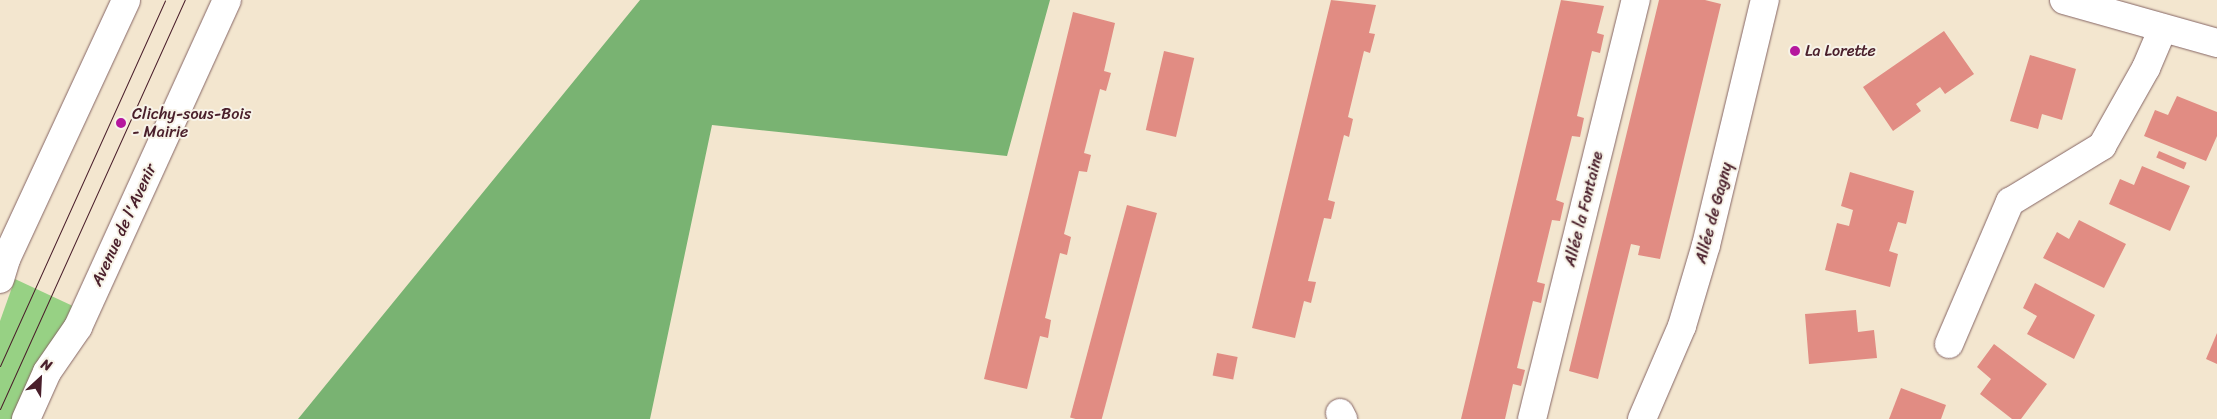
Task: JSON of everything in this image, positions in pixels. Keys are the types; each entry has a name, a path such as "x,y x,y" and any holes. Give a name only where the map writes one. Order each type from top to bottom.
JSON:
{"street":[{"path":"0,279 6,259 126,0"},
{"name":"Avenue de l'Avenir","path":"26,419 47,372 78,327 227,0"},
{"name":"Allée la Fontaine","path":"1532,419 1636,0"},
{"name":"Allée de Gagny","path":"1642,419 1682,326 1706,245 1765,0"},
{"path":"2064,0 2217,43"},
{"path":"1949,344 2010,202 2102,146 2146,68 2163,28"}],"green space":[{"path":"640,0 1050,0 1007,156 712,125 650,419 298,419"},
{"path":"15,279 75,307 16,419 0,419 0,321"}],"building":[{"path":"1331,0 1376,5 1369,33 1375,34 1370,53 1364,51 1348,117 1353,119 1349,137 1344,135 1328,200 1335,202 1331,219 1324,218 1308,281 1316,282 1311,303 1304,301 1295,338 1252,328"},
{"path":"1561,0 1604,6 1597,33 1604,35 1600,53 1592,51 1577,116 1584,118 1580,137 1572,136 1556,200 1564,203 1560,221 1552,220 1537,282 1545,284 1541,303 1533,301 1517,368 1525,370 1521,386 1513,384 1505,419 1461,419"},
{"path":"1659,0 1705,0 1721,4 1660,259 1638,255 1640,246 1631,244 1598,379 1569,371"},
{"path":"1073,12 1115,23 1104,71 1111,73 1106,91 1100,89 1084,153 1091,155 1087,172 1079,171 1064,234 1071,237 1067,255 1060,253 1045,318 1051,320 1048,338 1040,336 1027,389 984,379"},
{"path":"1944,31 1974,74 1945,94 1940,87 1916,104 1921,111 1893,131 1863,87"},
{"path":"1164,51 1194,58 1176,137 1146,130"},
{"path":"2030,55 2076,69 2062,120 2042,114 2038,129 2010,121"},
{"path":"2177,96 2217,112 2217,136 2206,161 2144,136 2155,110 2168,115"},
{"path":"2159,151 2187,163 2184,169 2156,157"},
{"path":"2142,166 2190,186 2170,231 2109,204 2120,179 2134,185"},
{"path":"1850,172 1914,191 1906,224 1898,222 1889,251 1898,254 1890,287 1825,270 1837,223 1849,226 1853,210 1841,206"},
{"path":"1127,205 1157,213 1102,419 1070,418"},
{"path":"2079,220 2126,244 2104,288 2043,258 2057,232 2069,239"},
{"path":"2035,283 2095,315 2074,359 2027,334 2037,316 2023,308"},
{"path":"1856,310 1858,332 1874,330 1877,358 1809,364 1805,314"},
{"path":"2217,333 2217,364 2206,359"},
{"path":"1994,344 2047,384 2021,419 2012,419 1980,394 1991,379 1977,367"},
{"path":"1217,353 1238,357 1233,380 1213,376"},
{"path":"1901,388 1946,405 1941,419 1889,419"}],"tram line":[{"path":"0,366 165,0"},
{"path":"0,409 185,0"}],"place":[{"name":"La Lorette","path":"1795,51"},
{"name":"Clichy-sous-Bois - Mairie","path":"121,123"}]}
